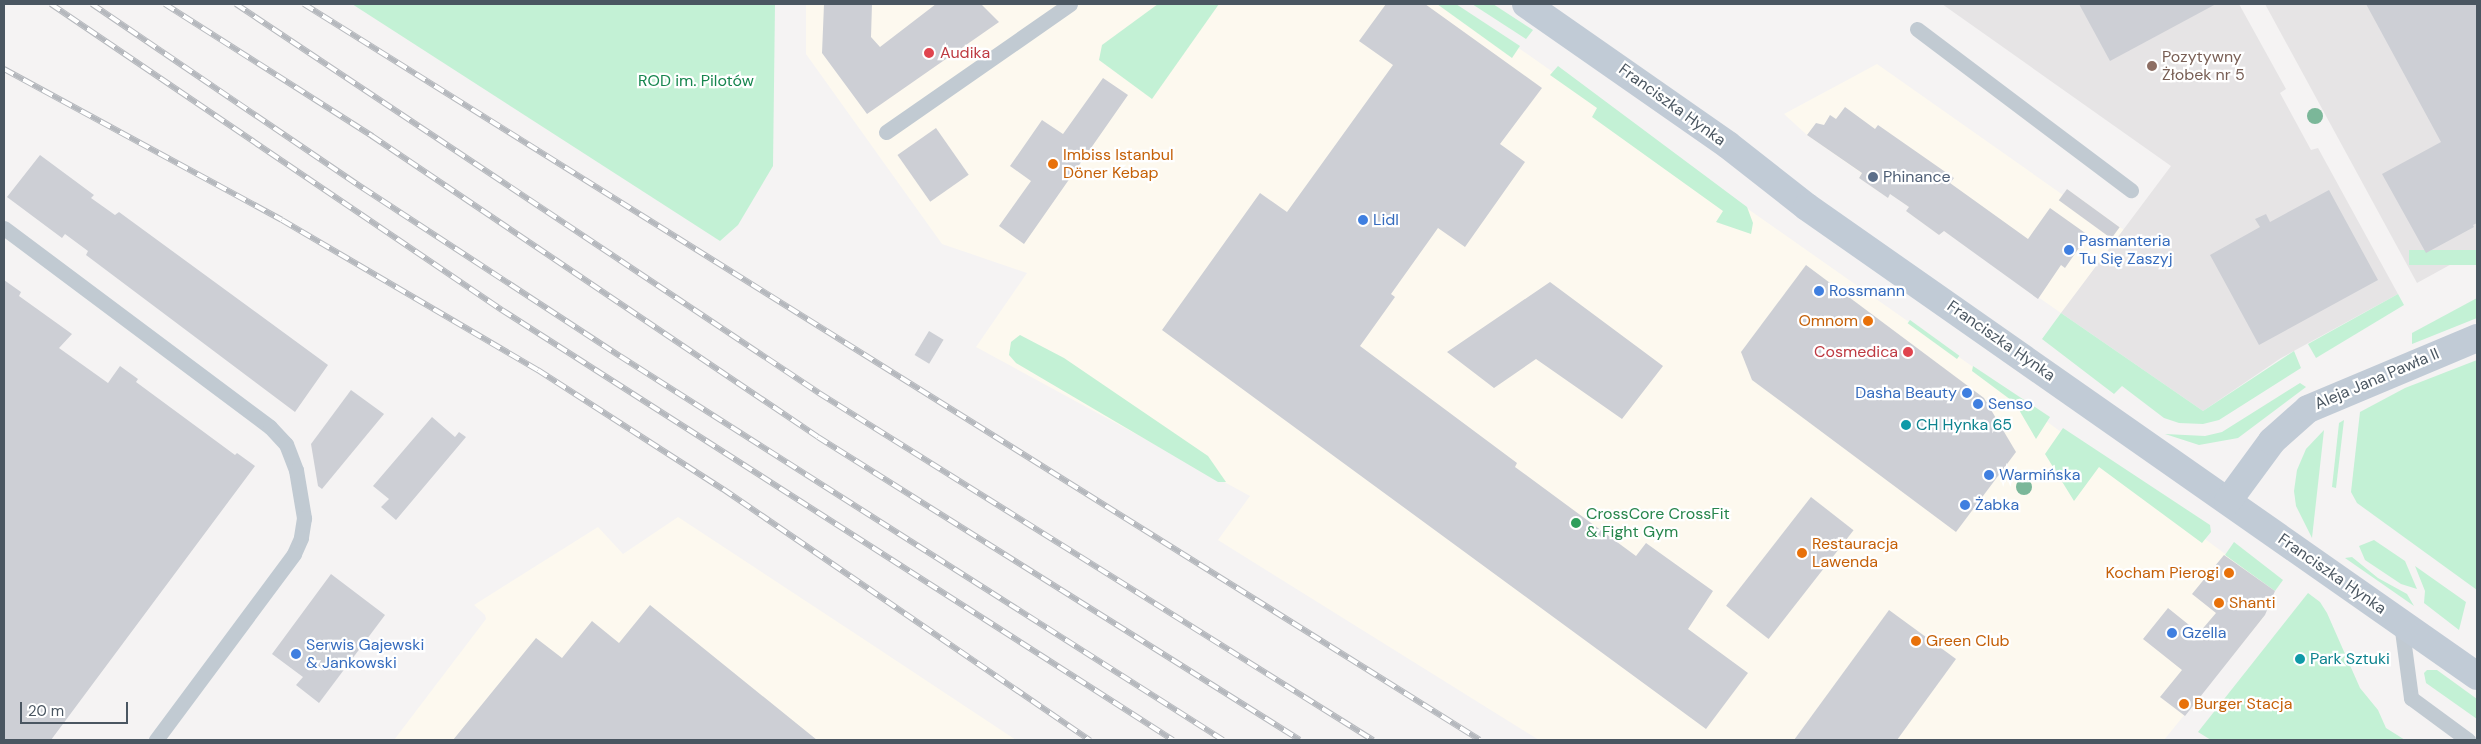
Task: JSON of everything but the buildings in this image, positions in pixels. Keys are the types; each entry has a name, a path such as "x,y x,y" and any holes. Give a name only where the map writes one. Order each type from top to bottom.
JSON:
{"street":[{"name":"Franciszka Hynka","path":"1526,4 1728,145 1807,207 2477,676"},
{"name":"Aleja Jana Pawła II","path":"2228,501 2272,440 2308,409 2477,338"}],"lane":[{"path":"886,132 1070,4"},
{"path":"1917,29 2131,190"},
{"path":"4,228 270,427 286,444 296,470 304,518 301,538 294,554 156,740"},
{"path":"2401,623 2411,698 2468,740"}],"shaded area":[{"path":"806,4 1456,4 1983,374 2275,591 2263,618 2164,740 1539,740 1218,540 1250,496 976,347 1027,273 942,244 806,54"},
{"path":"1942,4 2239,4 2286,89 2280,93 2311,150 2318,148 2398,294 2281,358 2203,411 2061,313 2171,166"},
{"path":"2265,4 2477,4 2477,250 2417,283"},
{"path":"1877,64 2063,195 2067,189 2124,230 2061,313 1944,231 1939,235 1906,211 1909,207 1890,194 1888,198 1859,178 1861,173 1807,135 1784,114"},
{"path":"678,517 1016,740 394,740 486,619 485,615 474,605 598,527 623,554"}],"green space":[{"name":"ROD im. Pilotów","path":"352,4 775,4 773,166 738,225 720,241"},
{"path":"1158,4 1219,4 1152,99 1099,60 1102,45"},
{"path":"1437,4 1456,4 1520,46 1512,58"},
{"path":"1472,4 1493,4 1533,30 1526,39"},
{"path":"1558,66 1747,207 1753,223 1751,234 1716,222 1723,211 1592,117 1597,108 1550,75"},
{"path":"2409,250 2477,250 2477,265 2409,265"},
{"path":"2398,294 2404,305 2316,358 2308,344"},
{"path":"2477,298 2477,318 2412,344 2412,333"},
{"path":"2061,313 2203,411 2294,351 2301,368 2219,420 2203,424 2179,423 2164,418 2122,386 2114,394 2042,339"},
{"path":"1910,320 1959,356 1957,359 1908,323"},
{"path":"1020,335 1064,358 1208,456 1226,482 1218,482 1016,363 1009,355 1011,342"},
{"path":"2477,360 2477,590 2357,503 2351,492 2360,412 2405,388"},
{"path":"1973,366 2050,417 2036,439 2015,403 1972,371"},
{"path":"2300,383 2306,387 2238,438 2199,445 2165,434 2205,436 2222,432"},
{"path":"2344,420 2336,488 2332,487 2339,423"},
{"path":"2063,428 2210,525 2211,532 2202,543 2099,467 2074,501 2045,454"},
{"path":"2324,430 2312,538 2296,506 2294,491 2297,470 2306,449"},
{"path":"2374,540 2405,561 2417,589 2401,584 2365,560 2359,546"},
{"path":"2234,542 2283,580 2275,591 2225,555"},
{"path":"2352,557 2378,578 2407,594 2414,606 2345,558"},
{"path":"2415,566 2466,602 2459,630 2424,603 2425,591"},
{"name":"Park Sztuki","path":"2308,593 2320,602 2327,613 2360,688 2378,710 2386,728 2405,740 2211,740 2198,732"},
{"path":"2427,670 2437,670 2477,699 2477,719 2426,683 2424,673"}],"railway":[{"path":"51,4 502,310 1173,740"},
{"path":"92,4 363,188 620,356 1223,740"},
{"path":"165,4 372,136 818,437 1300,740"},
{"path":"236,4 819,393 1373,740"},
{"path":"304,4 1480,740"},
{"path":"4,69 282,220 538,370 723,489 1090,740"}],"place":[{"name":"Audika","path":"929,53"},
{"name":"Pozytywny Żłobek nr 5","path":"2152,66"},
{"name":"Imbiss Istanbul Döner Kebap","path":"1053,164"},
{"name":"Phinance","path":"1873,177"},
{"name":"Lidl","path":"1363,220"},
{"name":"Pasmanteria Tu Się Zaszyj","path":"2069,250"},
{"name":"Rossmann","path":"1819,291"},
{"name":"Omnom","path":"1868,321"},
{"name":"Cosmedica","path":"1908,352"},
{"name":"Dasha Beauty","path":"1967,393"},
{"name":"Senso","path":"1978,404"},
{"name":"CH Hynka 65","path":"1906,425"},
{"name":"Warmińska","path":"1989,475"},
{"name":"Żabka","path":"1965,505"},
{"name":"CrossCore CrossFit & Fight Gym","path":"1576,523"},
{"name":"Restauracja Lawenda","path":"1802,553"},
{"name":"Kocham Pierogi","path":"2229,573"},
{"name":"Shanti","path":"2219,603"},
{"name":"Gzella","path":"2172,633"},
{"name":"Green Club","path":"1916,641"},
{"name":"Serwis Gajewski & Jankowski","path":"296,654"},
{"name":"Park Sztuki","path":"2300,659"},
{"name":"Burger Stacja","path":"2184,704"}]}
